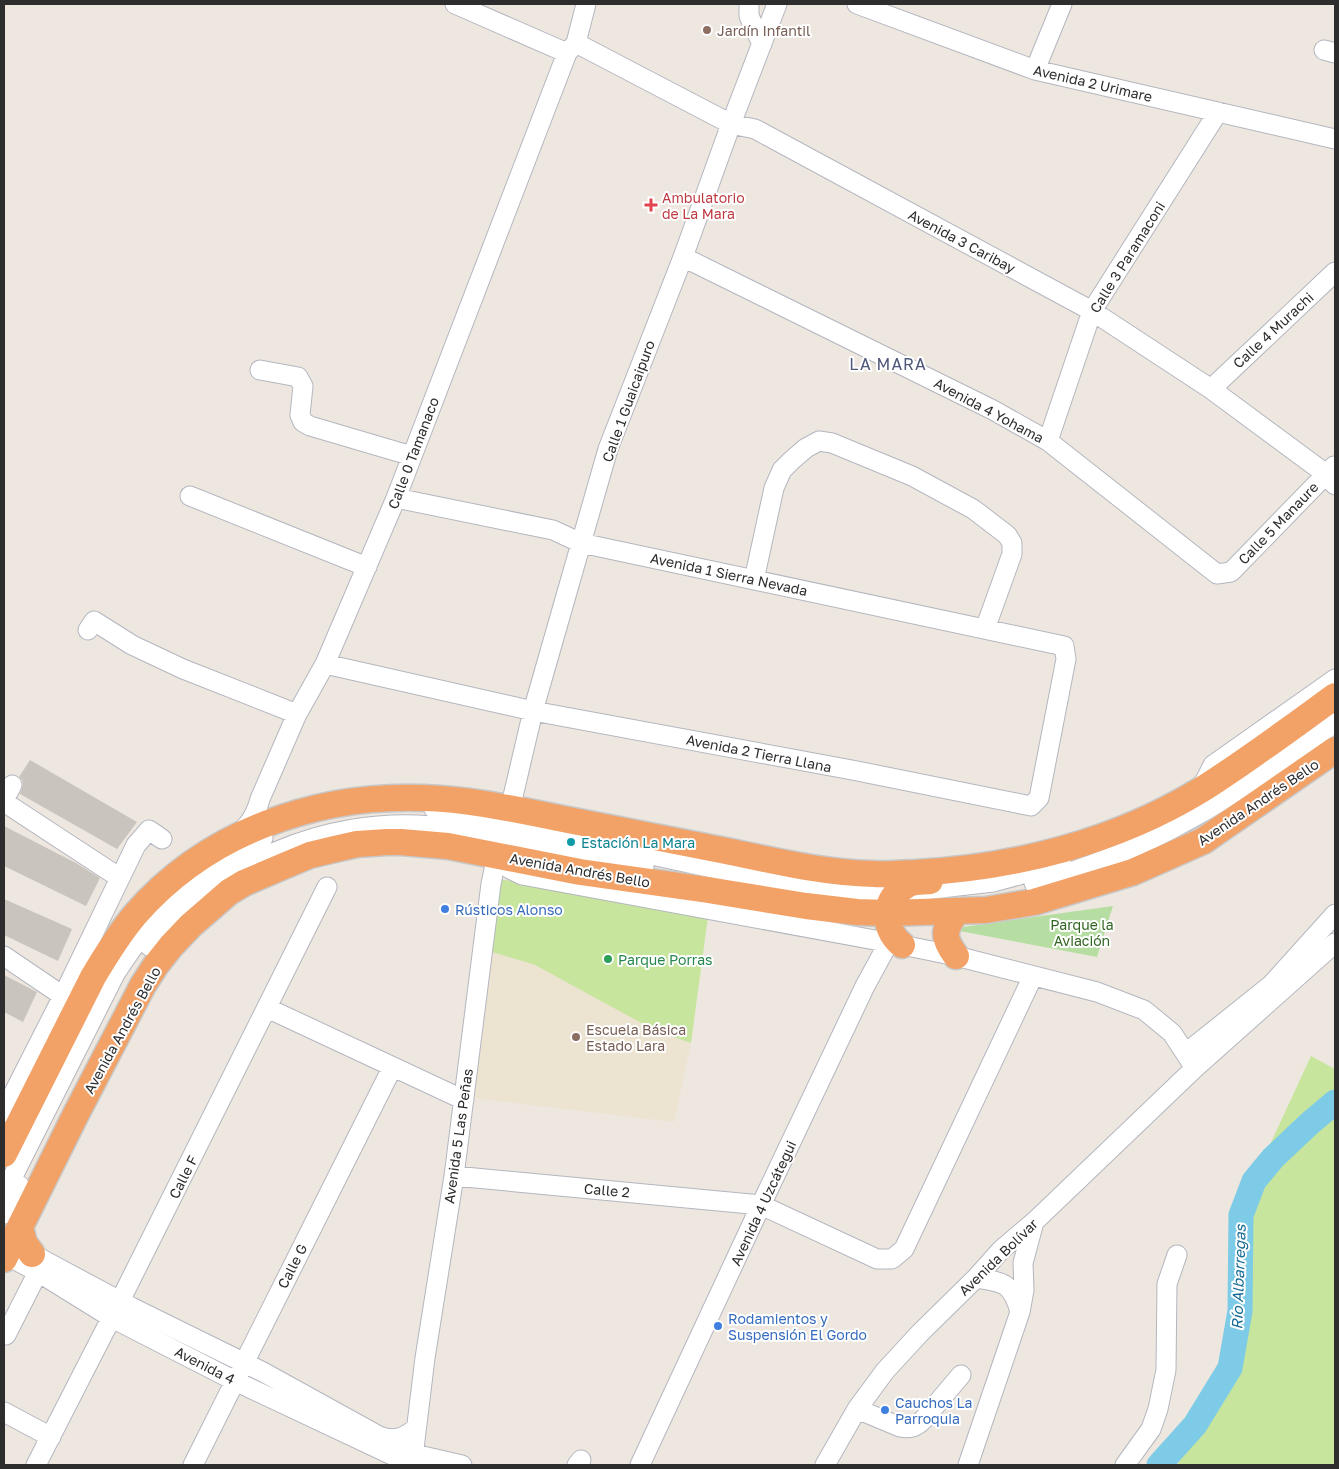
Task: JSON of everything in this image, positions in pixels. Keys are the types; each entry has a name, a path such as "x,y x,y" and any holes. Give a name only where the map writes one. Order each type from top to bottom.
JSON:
{"highway":[{"name":"Avenida Andrés Bello","path":"896,915 933,872 974,868 1051,852 1097,839 1135,824 1178,803 1201,790 1268,745 1335,696"},
{"name":"Avenida Andrés Bello","path":"4,1154 93,977 133,917 157,892 195,862 233,838 293,814 323,806 369,799 428,798 504,831 580,872 708,890 781,903 857,912 896,915 986,910 1034,902 1133,872 1204,841 1335,750"},
{"name":"Avenida Andrés Bello","path":"13,1247 76,1114 152,972 171,946 191,925 229,892 244,883 310,855 358,844 401,842 426,843 474,850 504,831 807,867 896,915"},
{"path":"956,911 945,931 945,938 956,956"},
{"path":"4,1175 51,1080 50,1064"}],"street":[{"name":"Avenida 3 Caribay","path":"455,4 571,48 731,124 755,129 1092,311 1212,389 1332,474"},
{"name":"Calle 0 Tamanaco","path":"233,838 254,818 260,799 297,714 325,664 396,498 571,48 586,4"},
{"path":"749,4 749,16 762,44"},
{"name":"Calle 1 Guaicaipuro","path":"504,831 533,711 608,449 683,257 777,4"},
{"name":"Avenida 2 Urimare","path":"857,4 1035,70 1335,139"},
{"path":"1035,70 1062,4"},
{"name":"Calle 3 Paramaconi","path":"1048,441 1092,311 1218,112"},
{"name":"Avenida 4 Yohama","path":"683,257 993,410 1048,441 1217,574"},
{"name":"Calle 4 Murachi","path":"1212,389 1335,272"},
{"path":"260,370 298,377 303,386 300,415 302,422 412,456"},
{"path":"754,580 774,488 782,470 806,448 819,441 832,443 912,476 973,509 1007,535 1012,543 1012,554 985,629"},
{"name":"Calle 5 Manaure","path":"1217,574 1231,572 1332,474"},
{"path":"190,496 366,567"},
{"name":"Avenida 1 Sierra Nevada","path":"396,498 553,530 581,543 1064,646"},
{"path":"88,630 94,621 132,645 183,668 297,714"},
{"name":"Avenida 2 Tierra Llana","path":"325,664 533,711 842,768 1030,806 1039,798 1066,659 1064,646"},
{"path":"1201,790 1213,765 1335,679"},
{"path":"896,915 966,886 1019,876 1155,825 1193,806 1250,770 1335,710"},
{"path":"896,915 916,903 986,894 1047,879 1107,860 1158,836 1209,808 1335,723"},
{"path":"6,796 120,878"},
{"path":"4,1194 115,974 129,952 155,919 194,880 228,856 262,839 297,825 347,812 383,808 430,809 504,831"},
{"path":"4,1109 63,996 136,845 150,830 162,839"},
{"name":"Avenida 5 Las Peñas","path":"413,1460 416,1428 454,1176 491,884 504,831"},
{"name":"Calle F","path":"36,1465 112,1318 327,887"},
{"path":"1191,1060 1271,985 1335,914"},
{"path":"896,915 956,956 1097,992 1144,1010 1172,1033 1191,1060"},
{"name":"Avenida 4 Uzcátegui","path":"640,1465 761,1205 866,986 896,915"},
{"path":"1191,1060 1335,943"},
{"path":"4,956 63,996"},
{"name":"Calle 2","path":"454,1176 761,1205 877,1259 892,1259 904,1249 1032,976"},
{"path":"267,1008 464,1100"},
{"name":"Avenida Bolívar","path":"826,1465 857,1409 885,1371 1001,1250 1034,1222 1191,1060"},
{"name":"Calle G","path":"193,1465 392,1068"},
{"path":"968,1465 1020,1312 1024,1290 1024,1263 1034,1222"},
{"path":"5,1336 13,1247 263,1372 385,1438 400,1438 408,1435 416,1428"},
{"name":"Avenida 4","path":"13,1247 112,1318 235,1381 394,1456 462,1465"},
{"path":"1125,1465 1151,1429 1158,1409 1166,1370 1167,1284 1177,1255"},
{"path":"976,1278 1001,1283 1010,1289 1016,1297 1020,1312"},
{"path":"857,1409 900,1427 913,1427 923,1420 961,1375"},
{"path":"4,1412 51,1437"}],"shaded area":[{"name":"Escuela Básica Estado Lara","path":"492,952 535,965 656,1030 691,1043 674,1122 472,1098 484,988"}],"green space":[{"name":"Parque Porras","path":"500,879 708,917 691,1043 656,1031 535,965 492,952"},
{"name":"Parque la Aviación","path":"1113,906 1097,957 949,929"},
{"path":"1311,1056 1335,1069 1335,1465 1177,1465 1221,1393 1236,1356 1241,1207"}],"building":[{"path":"30,760 137,822 117,849 20,794 23,785 19,777"},
{"path":"4,826 76,863 100,878 86,906 4,866"},
{"path":"4,899 72,929 58,961 4,935"},
{"path":"4,975 37,992 23,1022 4,1012"}],"waterway":[{"name":"Río Albarregas","path":"1159,1465 1195,1425 1230,1368 1240,1311 1241,1215 1254,1181 1273,1158 1335,1102"}],"place":[{"name":"Jardín Infantil","path":"707,30"},
{"name":"Ambulatorio de La Mara","path":"651,205"},
{"name":"Estación La Mara","path":"571,842"},
{"name":"Rústicos Alonso","path":"445,909"},
{"name":"Parque Porras","path":"608,959"},
{"name":"Escuela Básica Estado Lara","path":"576,1037"},
{"name":"Rodamientos y Suspensión El Gordo","path":"718,1326"},
{"name":"Cauchos La Parroquia","path":"885,1410"}],"district":[{"name":"LA MARA","path":"888,364"}]}
